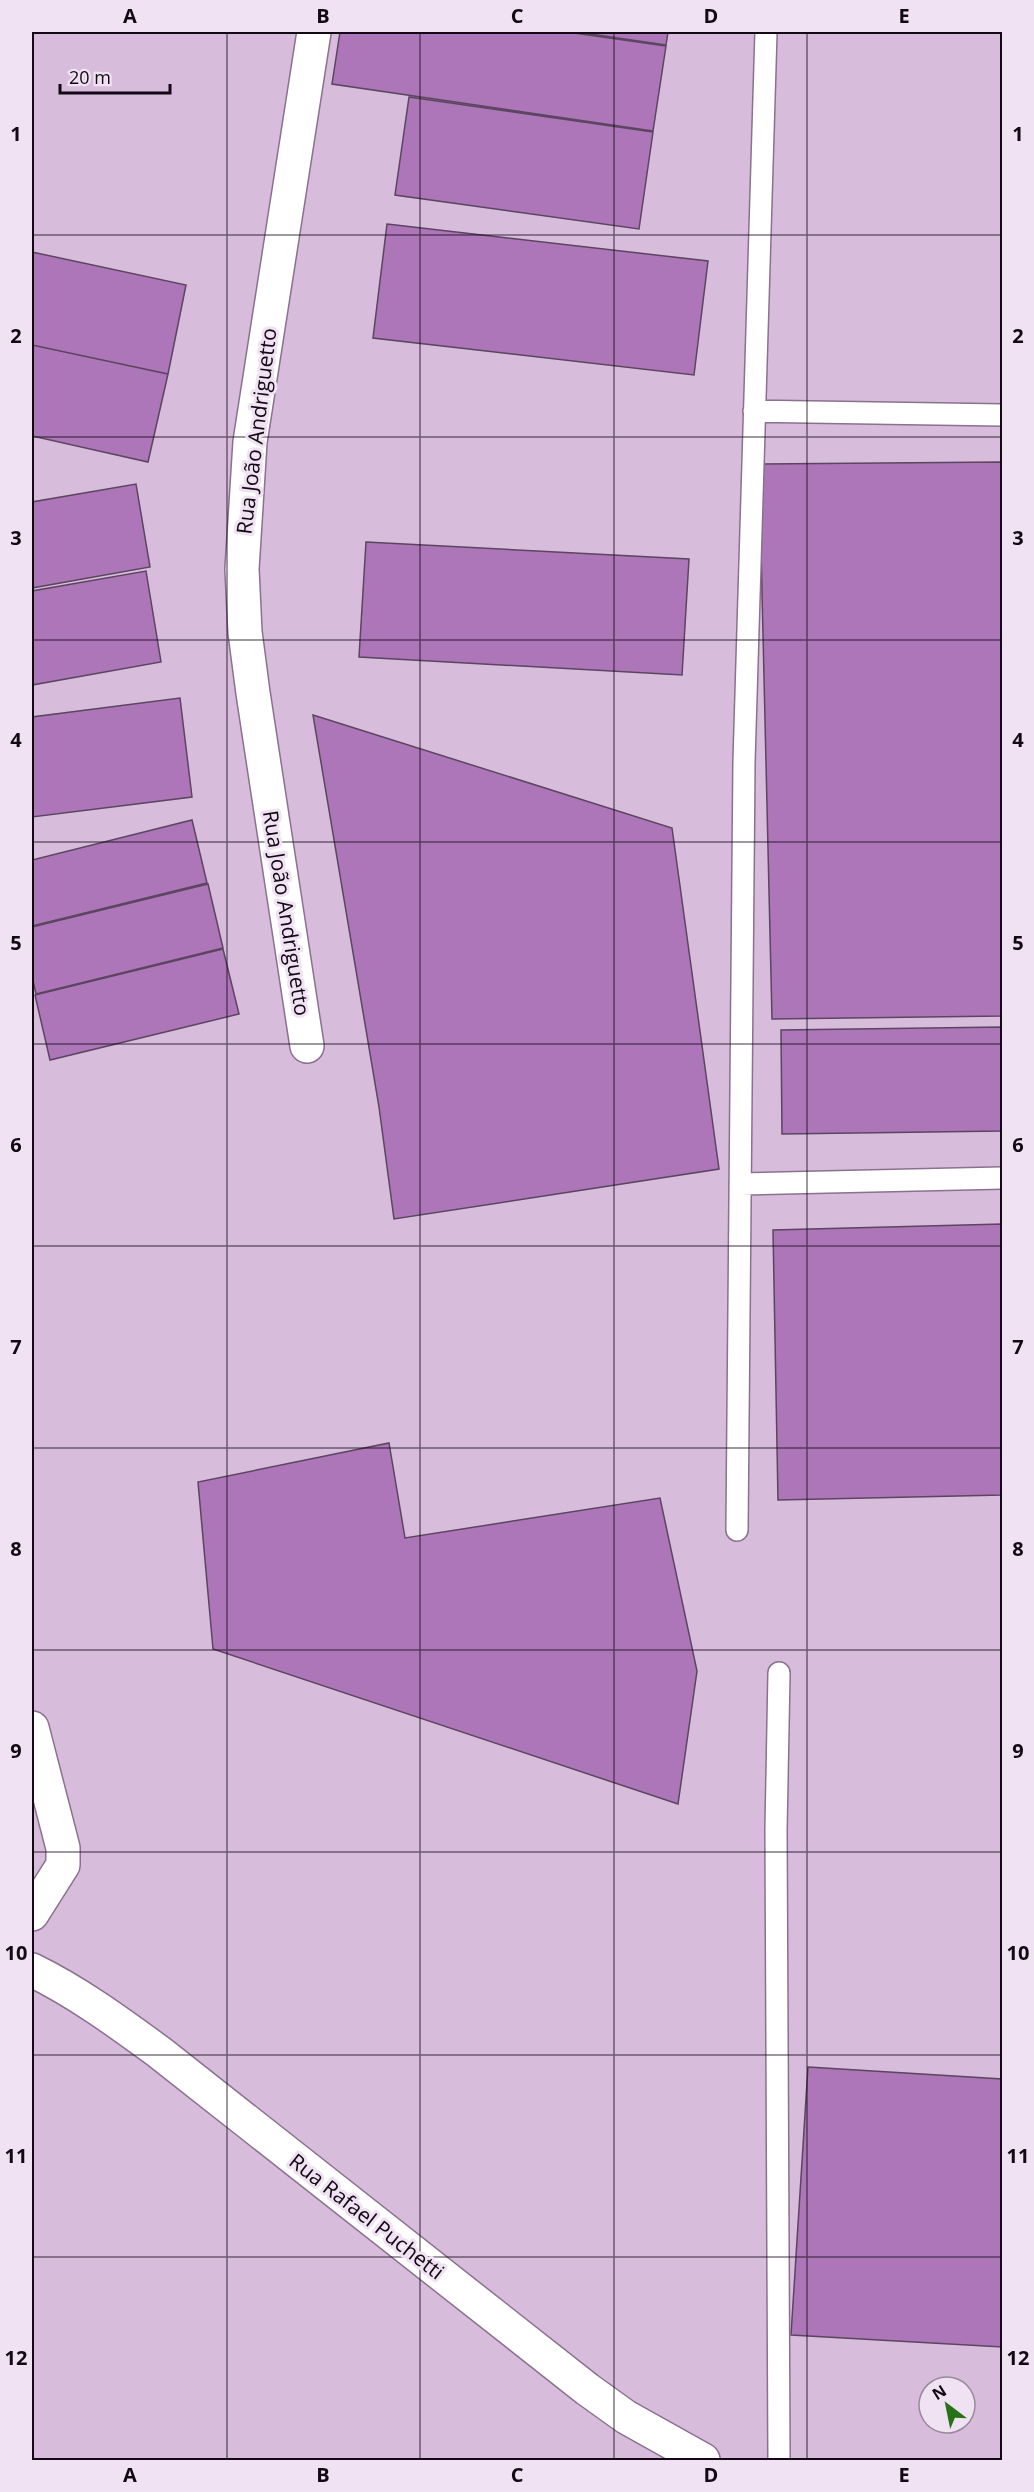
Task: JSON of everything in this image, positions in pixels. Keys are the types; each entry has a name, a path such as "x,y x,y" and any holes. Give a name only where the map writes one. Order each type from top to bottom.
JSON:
{"street":[{"name":"Rua João Andriguetto","path":"307,1046 253,693 245,632 242,569 250,442 314,32"},
{"path":"32,1728 63,1848 63,1865 32,1914"},
{"name":"Rua Rafael Puchetti","path":"32,1970 107,2013 159,2052 587,2389 626,2417 703,2460"}],"lane":[{"path":"737,1530 744,762 766,32"},
{"path":"754,411 1002,415"},
{"path":"740,1184 1002,1178"},
{"path":"779,1673 776,1830 779,2460"}],"building":[{"path":"340,32 567,32 666,46 653,131 332,84"},
{"path":"576,32 668,32 666,45"},
{"path":"409,97 653,132 639,229 395,195"},
{"path":"387,224 708,261 694,375 373,338"},
{"path":"32,252 186,285 168,374 32,345"},
{"path":"32,345 168,374 148,462 32,436"},
{"path":"1002,462 1002,1016 772,1019 759,464"},
{"path":"136,484 150,567 32,588 32,502"},
{"path":"366,542 689,559 682,675 359,657"},
{"path":"146,571 161,662 32,685 32,591"},
{"path":"180,698 192,797 32,817 32,717"},
{"path":"313,715 672,828 719,1169 394,1219 379,1107"},
{"path":"192,820 207,883 32,926 32,860"},
{"path":"208,884 223,948 36,994 32,976 32,927"},
{"path":"223,949 239,1014 50,1060 35,995"},
{"path":"1002,1027 1002,1131 782,1134 781,1030"},
{"path":"1002,1224 1002,1495 778,1500 773,1230"},
{"path":"389,1443 405,1538 660,1498 697,1671 678,1804 213,1649 198,1482"},
{"path":"808,2067 1002,2079 1002,2347 791,2335"}]}
